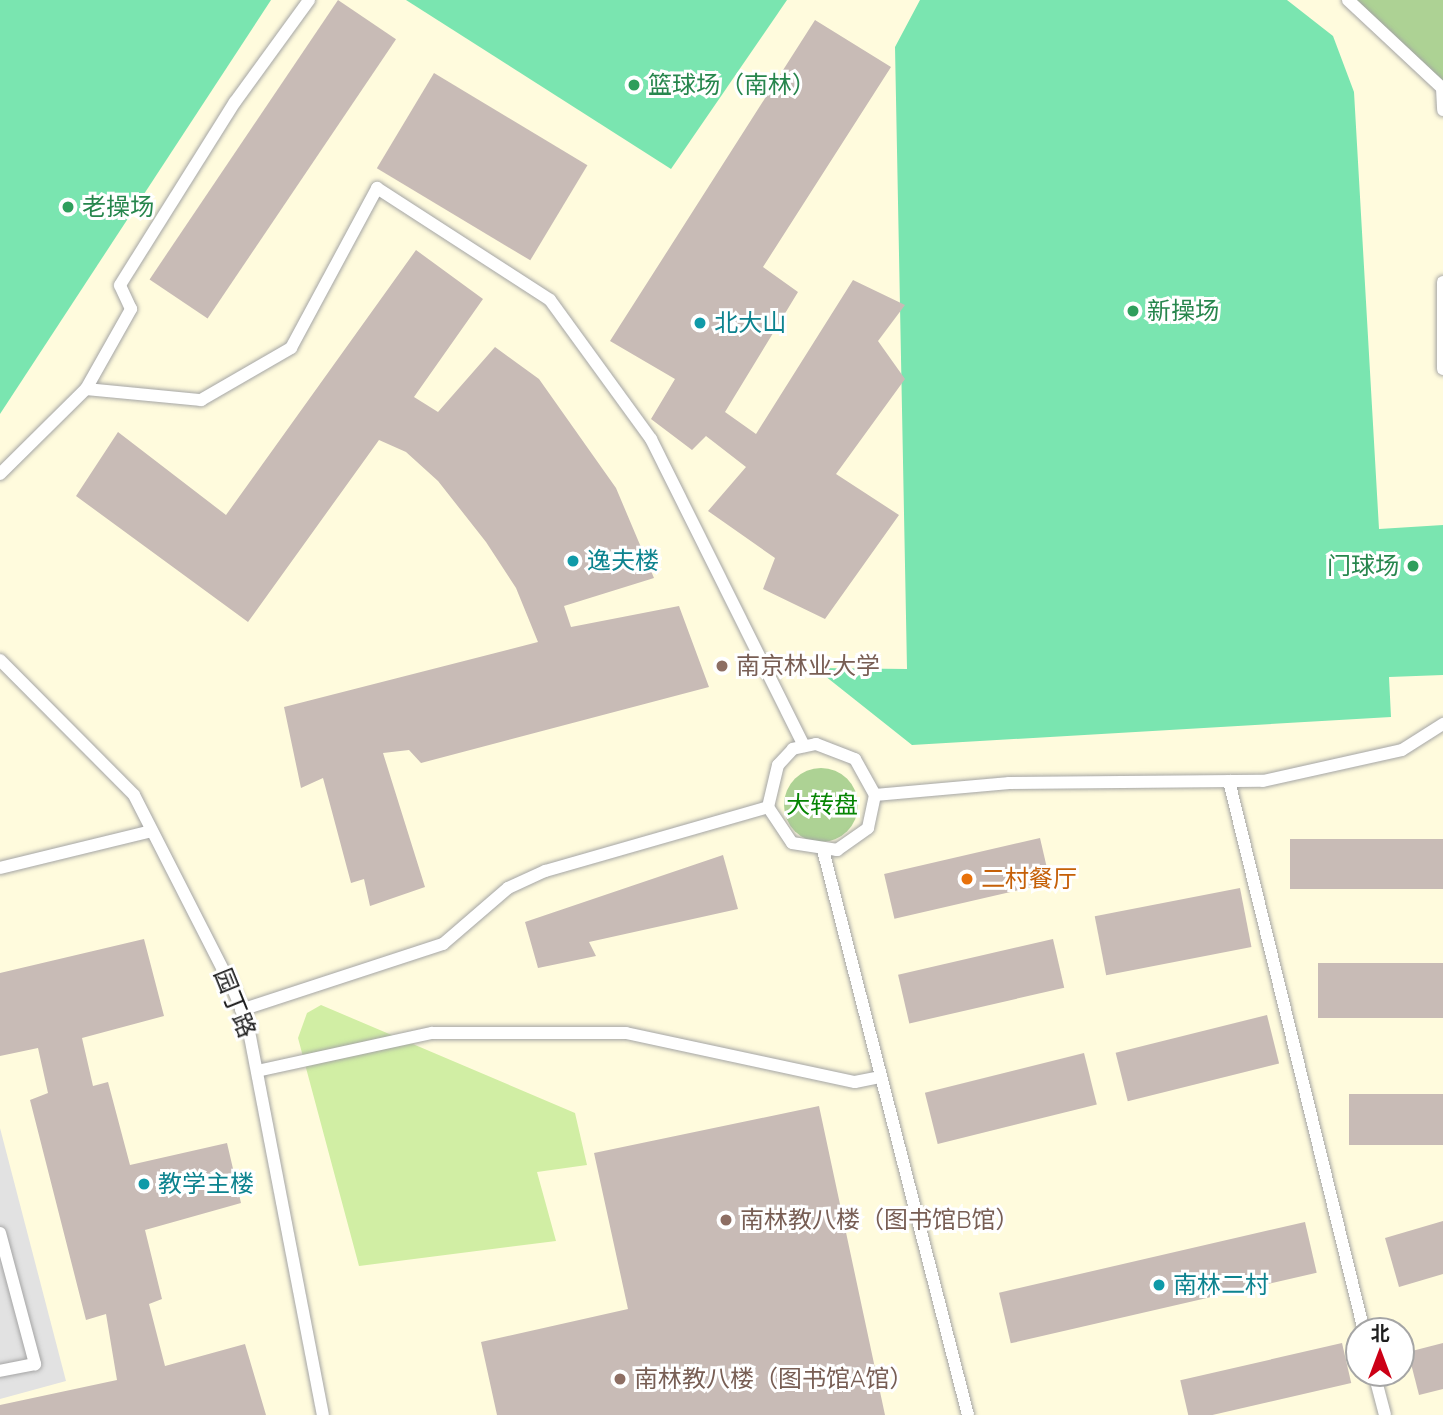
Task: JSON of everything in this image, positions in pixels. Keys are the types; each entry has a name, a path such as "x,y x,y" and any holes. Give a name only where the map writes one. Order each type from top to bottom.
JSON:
{"lane":[{"path":"0,474 86,388 131,309 120,285 235,102 309,0"},
{"path":"1348,0 1441,88 1443,110"},
{"path":"86,388 201,400 291,348 377,188 550,300 651,439 804,746"},
{"path":"1443,282 1443,369"},
{"name":"园丁路","path":"0,660 134,794 242,1010 257,1071 323,1415"},
{"path":"875,795 1009,783 1263,781 1402,750 1443,724"},
{"path":"804,746 838,747 855,759 875,795 868,828 855,842 823,850 792,843 768,807 778,765 804,746"},
{"path":"1229,781 1361,1317"},
{"path":"242,1010 443,944 508,888 545,871 768,807"},
{"path":"0,868 152,831"},
{"path":"823,850 968,1415"},
{"path":"257,1071 432,1033 626,1033 855,1082 880,1077"},
{"path":"0,1233 35,1364 0,1371"},
{"path":"1378,1387 1385,1415"}],"shaded area":[{"name":"南京林业大学","path":"0,0 1443,0 1443,1415 0,1415"},
{"path":"0,1128 66,1381 0,1399"}],"green space":[{"name":"老操场","path":"0,0 271,0 0,414"},
{"name":"篮球场（南林）","path":"406,0 787,0 671,169"},
{"name":"新操场","path":"920,0 1287,0 1333,36 1354,92 1379,529 1443,525 1443,675 1389,677 1391,717 912,745 815,668 907,669 895,47"},
{"path":"1348,0 1443,0 1443,110 1441,88"},
{"name":"大转盘","path":"821,768 835,771 847,779 855,791 858,805 855,819 847,831 835,839 821,842 807,839 795,831 787,819 784,805 787,791 795,779 807,771"},
{"path":"321,1005 575,1113 587,1165 537,1172 556,1241 359,1266 298,1038 307,1013"}],"building":[{"path":"338,0 396,39 208,319 150,279"},
{"name":"北大山","path":"815,20 891,67 763,267 798,292 725,412 756,434 853,280 905,305 878,341 905,379 836,474 899,515 825,619 763,589 775,558 708,511 746,467 706,436 692,450 651,419 675,379 610,341"},
{"path":"434,73 587,165 530,260 377,168"},
{"name":"逸夫楼","path":"416,250 483,299 414,397 438,412 495,347 539,379 616,488 654,578 564,606 571,627 679,606 709,687 421,763 409,750 383,753 425,887 370,906 364,879 351,883 323,778 301,788 284,707 538,642 516,588 486,542 438,481 406,452 379,440 248,622 76,496 118,432 226,515"},
{"name":"二村餐厅","path":"1040,838 1050,883 894,919 884,874"},
{"path":"1290,839 1443,839 1443,889 1290,889"},
{"path":"723,855 738,909 589,942 596,956 538,968 525,922"},
{"path":"1240,888 1251,947 1106,975 1095,916"},
{"name":"教学主楼","path":"144,939 164,1016 82,1038 93,1086 108,1082 130,1165 227,1143 241,1203 145,1230 162,1299 149,1304 165,1366 245,1344 266,1415 0,1415 0,1405 117,1380 106,1314 86,1320 30,1100 48,1093 38,1048 0,1056 0,973"},
{"path":"1053,939 1064,988 909,1023 898,975"},
{"path":"1318,963 1443,963 1443,1018 1318,1018"},
{"path":"1267,1015 1279,1064 1128,1101 1116,1053"},
{"path":"1084,1053 1097,1104 938,1144 925,1093"},
{"path":"1349,1094 1443,1094 1443,1145 1349,1145"},
{"name":"南林教八楼（图书馆B馆）","path":"819,1106 885,1415 497,1415 481,1342 628,1309 594,1153"},
{"path":"1443,1221 1443,1274 1399,1287 1385,1238"},
{"name":"南林二村","path":"1305,1222 1317,1273 1011,1343 999,1293"},
{"name":"南林二村","path":"1342,1343 1345,1384 1212,1415 1188,1415 1180,1380"},
{"path":"1443,1343 1443,1389 1419,1395 1415,1379 1415,1350"}],"place":[{"name":"篮球场（南林）","path":"634,85"},
{"name":"老操场","path":"68,207"},
{"name":"新操场","path":"1133,311"},
{"name":"北大山","path":"700,323"},
{"name":"逸夫楼","path":"573,561"},
{"name":"门球场","path":"1413,566"},
{"name":"南京林业大学","path":"722,666"},
{"name":"二村餐厅","path":"967,879"},
{"name":"教学主楼","path":"144,1184"},
{"name":"南林教八楼（图书馆B馆）","path":"726,1220"},
{"name":"南林二村","path":"1159,1285"},
{"name":"南林教八楼（图书馆A馆）","path":"620,1379"}]}
